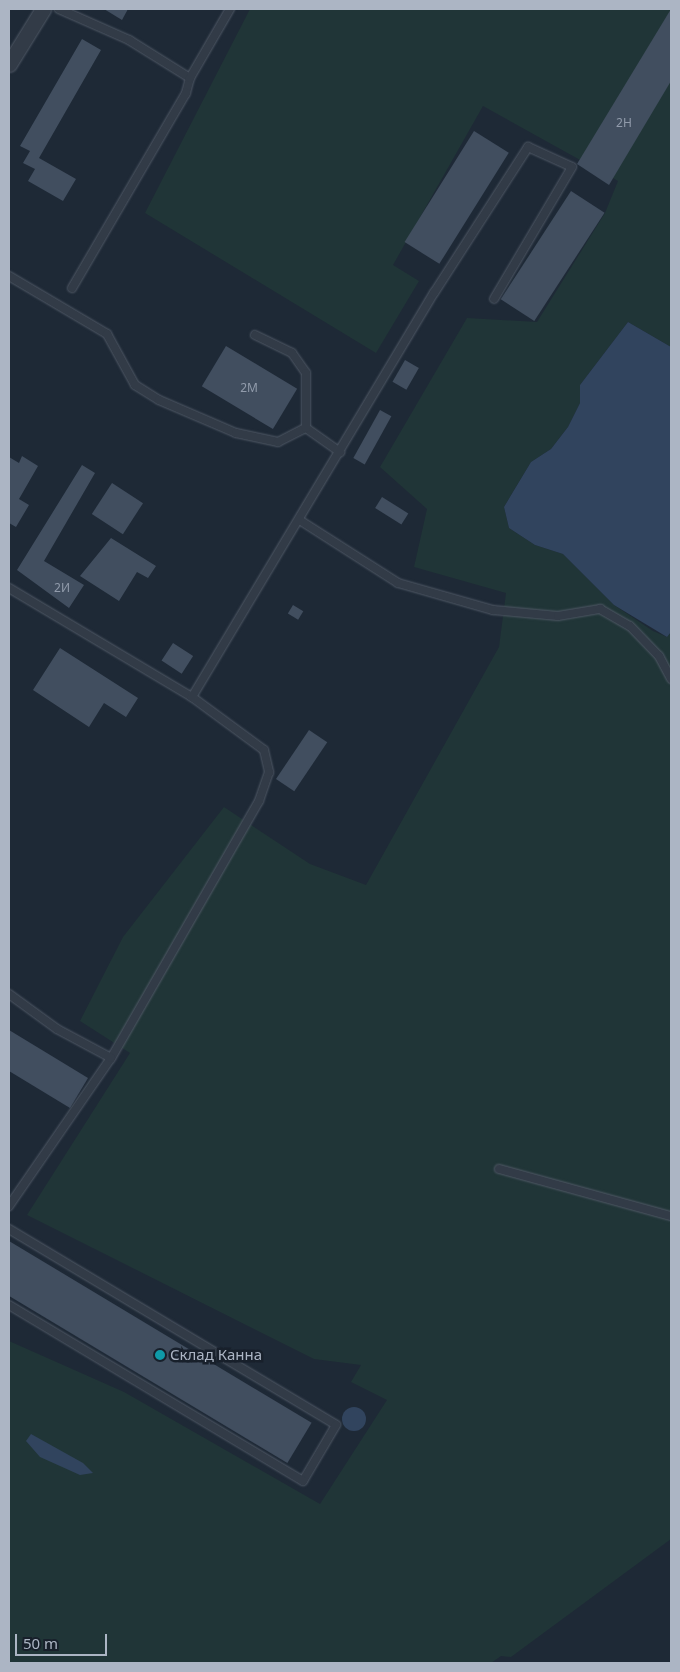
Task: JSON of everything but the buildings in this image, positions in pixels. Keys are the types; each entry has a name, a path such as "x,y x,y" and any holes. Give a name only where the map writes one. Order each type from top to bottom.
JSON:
{"street":[{"path":"9,64 43,9"}],"lane":[{"path":"59,9 129,40 190,78"},
{"path":"72,288 186,93 190,78 230,9"},
{"path":"192,697 528,147 572,167 494,299"},
{"path":"9,276 107,334 135,385 159,400 236,433 278,442 306,428"},
{"path":"256,334 292,353 306,373 306,428"},
{"path":"306,428 340,452"},
{"path":"301,520 398,583 493,610 558,616 600,609 630,626 660,656 671,680"},
{"path":"9,599 11,589 192,697 264,750 270,772 259,802 111,1058 9,1206"},
{"path":"9,994 57,1029 111,1058"},
{"path":"500,1169 671,1216"},
{"path":"9,1229 336,1425 303,1481 9,1305"}],"green space":[{"path":"250,9 671,9 671,347 628,322 580,385 580,403 568,427 551,449 531,462 504,507 509,528 535,545 563,554 614,605 653,631 667,637 671,632 671,1539 511,1657 501,1656 491,1663 9,1663 9,1341 124,1392 320,1504 387,1400 351,1382 361,1365 314,1359 27,1215 130,1053 80,1021 123,937 224,807 310,864 366,885 499,647 506,593 414,567 427,509 380,467 467,318 537,322 605,213 618,181 483,106 393,265 419,281 376,353 145,213"}],"water":[{"path":"628,322 671,347 671,632 667,637 614,605 563,554 535,545 509,528 504,507 531,462 551,449 568,427 580,403 580,385"},
{"path":"354,1407 359,1408 365,1414 365,1424 359,1430 354,1431 349,1430 343,1424 342,1419 343,1414 349,1408"},
{"path":"31,1434 83,1463 93,1473 80,1475 40,1457 26,1441"}],"place":[{"name":"Склад Канна","path":"160,1355"}]}
